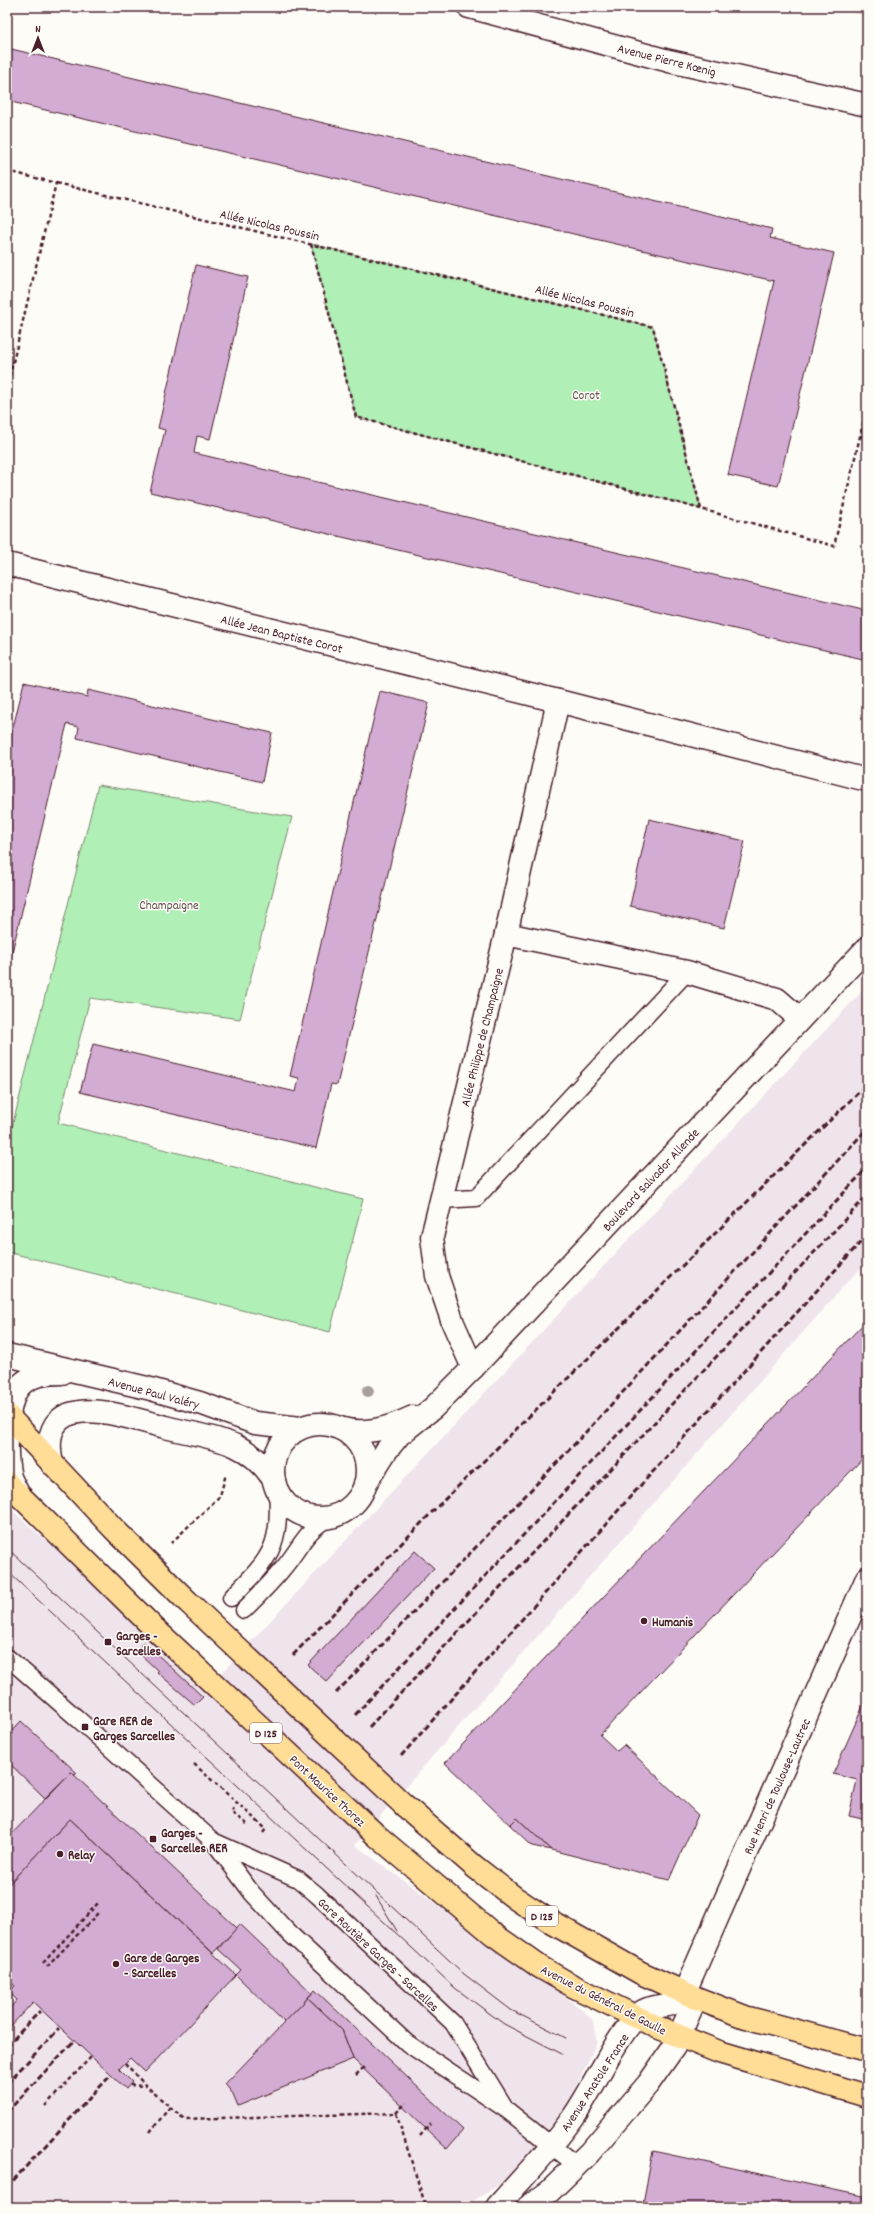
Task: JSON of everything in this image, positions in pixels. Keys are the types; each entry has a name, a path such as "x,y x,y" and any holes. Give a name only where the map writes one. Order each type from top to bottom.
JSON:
{"main road":[{"name":"D 125","path":"8,1416 114,1529 186,1600 405,1806 475,1868 515,1898 610,1956 691,1996 745,2017 867,2050"},
{"name":"Pont Maurice Thorez","path":"13,1488 156,1630 376,1836"},
{"name":"Avenue du Général de Gaulle","path":"376,1836 493,1934 528,1959 573,1986 680,2037 733,2058 867,2096"}],"street":[{"name":"Avenue Pierre Kœnig","path":"469,7 669,61 867,105"},
{"name":"Allée Jean Baptiste Corot","path":"7,564 558,701 867,780"},
{"name":"Allée Philippe de Champaigne","path":"473,1368 453,1323 437,1276 432,1237 506,934 558,701"},
{"path":"506,934 687,972 778,999 800,1019"},
{"name":"Boulevard Salvador Allende","path":"365,1484 386,1450 399,1435 433,1408 473,1368 867,948"},
{"name":"Avenue Paul Valéry","path":"7,1355 200,1403 255,1423 301,1428"},
{"path":"13,1488 7,1443 8,1416 16,1391 22,1383 44,1374 83,1373"},
{"name":"Boulevard Salvador Allende","path":"339,1428 354,1432 368,1432 390,1427 433,1408"},
{"path":"7,1443 28,1438 40,1433 63,1417 78,1411 91,1410 115,1414 236,1446 252,1456 266,1469 283,1500 300,1513 311,1517 322,1517 335,1514 352,1504 359,1496 365,1484 367,1466 361,1448 355,1440 339,1428 320,1424 301,1428 285,1440 279,1448 275,1458 276,1485"},
{"path":"52,1464 49,1439 54,1427 63,1417"},
{"name":"Rue Henri de Toulouse-Lautrec","path":"691,1996 867,1578"},
{"path":"526,2174 543,2203 648,2084 680,2037 691,1996"},
{"name":"Avenue Anatole France","path":"497,2207 575,2115 602,2066 636,2017 650,2007 678,2002 691,1996"}],"lane":[{"path":"441,1200 476,1198 687,972"},
{"path":"231,1598 261,1567 269,1556 278,1521 276,1485"},
{"path":"244,1610 281,1571 309,1532 318,1523 335,1514"},
{"name":"Gare Routière Garges - Sarcelles","path":"7,1657 213,1841 252,1893 286,1930 407,2043 507,2110 576,2165"},
{"name":"Gare Routière Garges - Sarcelles","path":"213,1841 298,1879 316,1894 453,2023 507,2110"}],"path":[{"name":"Allée Nicolas Poussin","path":"7,171 653,327 701,510"},
{"path":"7,387 56,183"},
{"path":"311,244 356,417 834,546 867,407"},
{"path":"860,436 867,438"},
{"path":"181,1533 220,1496 226,1475"},
{"path":"194,1764 266,1829 261,1836"},
{"path":"234,1808 231,1812 249,1826"},
{"path":"43,1963 99,1902"},
{"path":"47,1967 98,1913"},
{"path":"45,2106 91,2057"},
{"path":"124,2064 146,2086 184,2119 396,2113 406,2103"},
{"path":"356,2075 365,2066"},
{"path":"130,2085 146,2086"},
{"path":"150,2132 170,2107"},
{"path":"396,2113 426,2207"},
{"path":"420,2136 430,2124"}],"shaded area":[{"path":"826,7 867,7 867,16"},
{"path":"867,986 867,1262 847,1282 355,1845 583,2010 593,2021 597,2042 569,2103 506,2180 464,2207 7,2207 7,1506 210,1685"}],"green space":[{"name":"Corot","path":"311,244 653,327 701,509 356,417"},
{"name":"Champaigne","path":"98,785 292,817 240,1019 90,998 58,1123 363,1199 330,1332 7,1252 7,1147"}],"building":[{"path":"7,48 772,229 770,238 834,253 778,486 728,475 774,281 7,101"},
{"path":"196,265 248,277 210,439 197,436 194,453 867,611 867,660 150,492 165,430 158,428"},
{"path":"24,682 87,697 88,690 272,733 262,782 77,738 79,727 67,724 7,973 7,753"},
{"path":"380,691 429,703 337,1085 331,1084 316,1148 80,1092 93,1044 296,1092 299,1078 290,1076"},
{"path":"649,819 745,841 724,928 630,906"},
{"name":"Humanis","path":"867,1320 867,1454 600,1735 617,1751 624,1745 698,1815 669,1880 551,1850 517,1818 510,1825 445,1763"},
{"path":"415,1551 434,1568 327,1682 308,1665"},
{"path":"144,1642 203,1697 195,1705 157,1672 158,1671 137,1651"},
{"path":"867,1697 867,1820 849,1816 857,1780 833,1774"},
{"path":"21,1721 77,1773 75,1775 71,1772 45,1798 7,1761 7,1736"},
{"path":"71,1772 237,1928 213,1953 70,1819 7,1886 7,1839"},
{"path":"517,1818 551,1850 532,1846 510,1825"},
{"name":"Gare de Garges - Sarcelles","path":"70,1819 236,1975 145,2072 130,2058 119,2069 132,2082 126,2089 33,2002 7,2030 7,2007 9,2009 17,2000 9,1992 15,1986 7,1978 7,1886"},
{"path":"240,1924 312,1993 285,2023 236,1975 241,1970 218,1949"},
{"path":"315,1990 463,2130 447,2149 353,2059 342,2030 308,1998"},
{"path":"308,1998 342,2030 353,2059 238,2106 233,2094 225,2084"},
{"path":"653,2151 867,2197 867,2207 663,2207 643,2203"}],"tram line":[{"path":"7,1548 464,1974 511,2010 566,2038"},
{"path":"7,1571 455,1988 504,2024 562,2054"},
{"path":"376,1896 397,1931"}],"railway":[{"path":"293,1655 436,1508 867,1084"},
{"path":"336,1693 570,1449 867,1129"},
{"path":"355,1715 867,1168"},
{"path":"369,1727 867,1196"},
{"path":"401,1756 631,1496 867,1235"},
{"path":"7,2046 40,2011"},
{"path":"7,2083 59,2029"},
{"path":"7,2112 73,2042"},
{"path":"7,2187 111,2075"}],"place":[{"name":"Humanis","path":"644,1621"},
{"name":"Garges - Sarcelles","path":"108,1642"},
{"name":"Gare RER de Garges Sarcelles","path":"85,1727"},
{"name":"Garges - Sarcelles RER","path":"153,1839"},
{"name":"Relay","path":"60,1854"},
{"name":"Gare de Garges - Sarcelles","path":"116,1964"}]}
